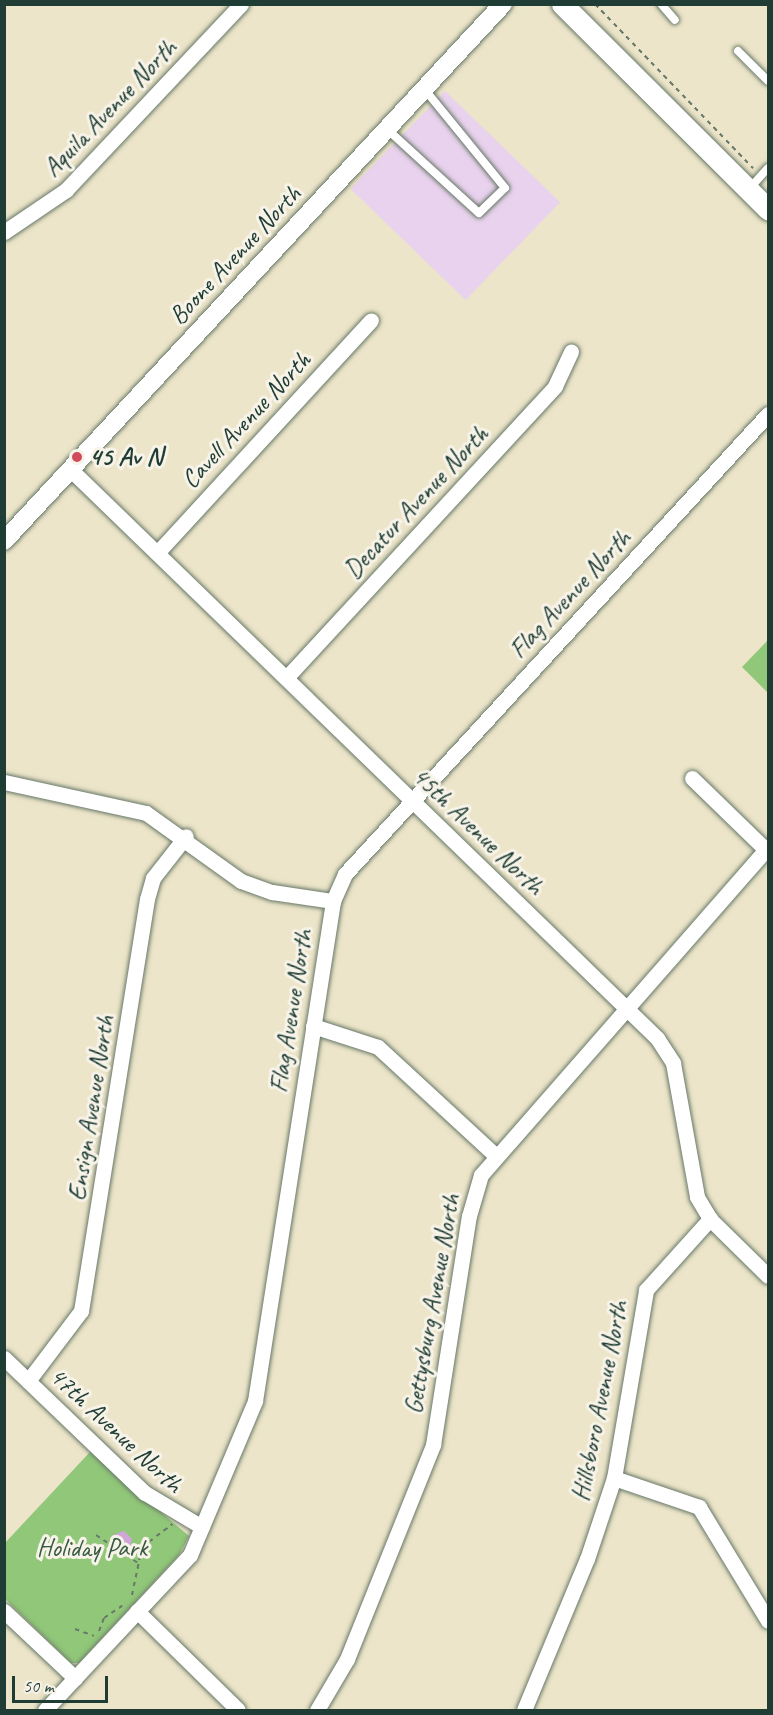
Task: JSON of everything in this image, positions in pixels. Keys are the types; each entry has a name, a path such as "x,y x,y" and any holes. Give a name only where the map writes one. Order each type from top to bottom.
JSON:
{"main road":[{"path":"562,4 754,184 768,209"},
{"path":"754,184 768,223"}],"street":[{"name":"Aquila Avenue North","path":"4,232 66,190 241,4"},
{"name":"Boone Avenue North","path":"4,540 503,4"},
{"name":"Cavell Avenue North","path":"157,553 371,320"},
{"name":"Decatur Avenue North","path":"286,678 555,386 571,351"},
{"name":"Flag Avenue North","path":"45,1710 190,1555 261,1379 333,901 354,862 768,414"},
{"name":"45th Avenue North","path":"70,469 628,1010 673,1064 694,1188 710,1220 768,1276"},
{"path":"692,778 768,849"},
{"path":"4,782 116,802 186,836 256,888 333,901"},
{"name":"Ensign Avenue North","path":"28,1381 81,1311 147,899 153,878 186,836"},
{"name":"Gettysburg Avenue North","path":"317,1710 347,1659 433,1444 473,1194 494,1154 628,1010 768,849"},
{"path":"313,1026 355,1035 393,1058 494,1154"},
{"name":"Hillsboro Avenue North","path":"524,1710 587,1558 614,1478 646,1290 710,1220"},
{"name":"47th Avenue North","path":"4,1358 176,1516 202,1527"},
{"path":"614,1478 699,1508 768,1621"},
{"path":"4,1611 75,1678"},
{"path":"137,1611 238,1710"}],"lane":[{"path":"661,4 675,20"},
{"path":"738,51 768,81"},
{"path":"387,129 479,213 505,188 424,89"},
{"path":"754,184 768,168"}],"path":[{"path":"594,4 754,184"},
{"path":"88,1644 104,1618 131,1597 142,1547 165,1533 176,1516"},
{"path":"96,1535 138,1563"},
{"path":"75,1629 94,1636"}],"shaded area":[{"path":"445,91 560,202 466,300 351,189"}],"green space":[{"path":"768,640 768,690 767,692 742,667"},
{"name":"Holiday Park","path":"90,1452 189,1536 179,1555 79,1663 71,1663 5,1599 4,1544"}],"building":[{"path":"124,1531 132,1539 130,1550 120,1554 111,1546 113,1535"}],"place":[{"name":"45 Av N","path":"77,457"}]}
